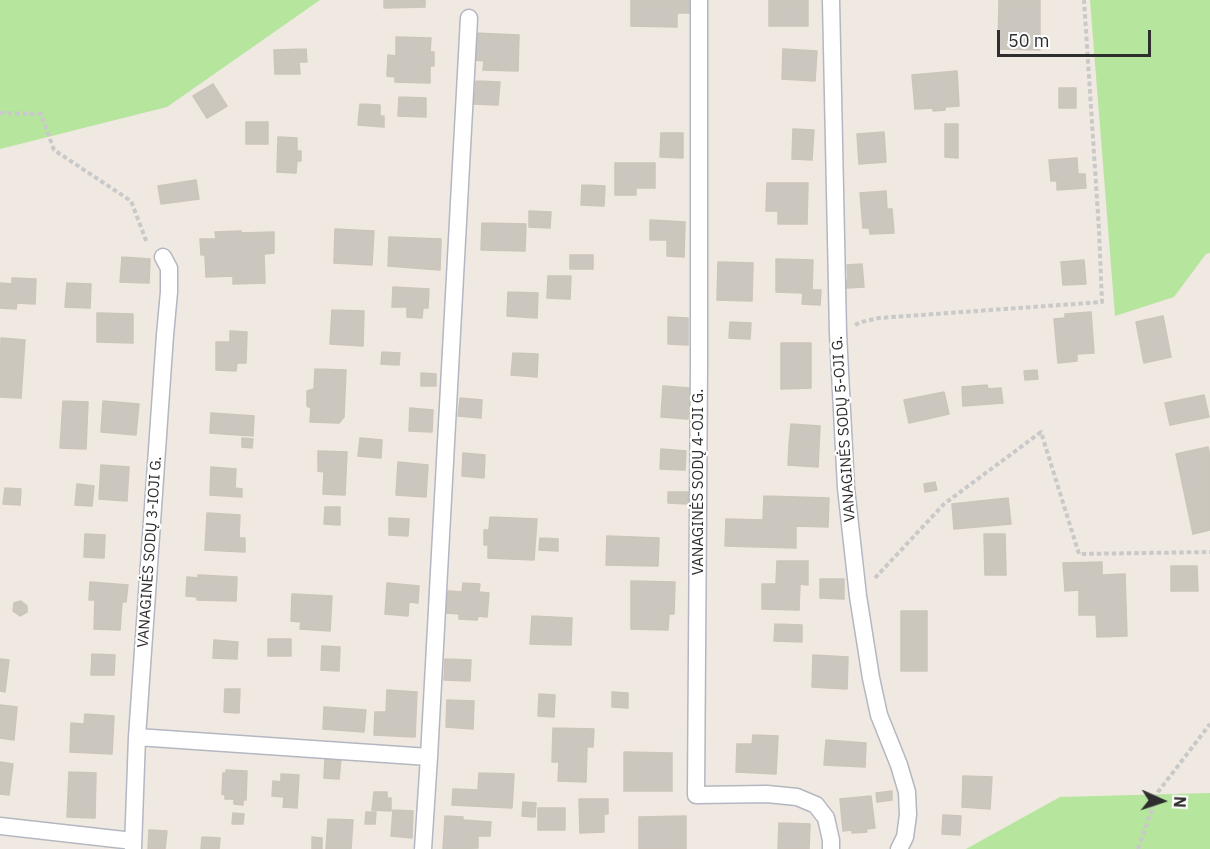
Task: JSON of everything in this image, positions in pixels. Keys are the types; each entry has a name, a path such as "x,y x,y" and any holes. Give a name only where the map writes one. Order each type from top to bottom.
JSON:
{"street":[{"name":"VANAGINĖS SODŲ 4-OJI G.","path":"699,0 696,795 797,797 816,805 826,819 831,849"},
{"name":"VANAGINĖS SODŲ 5-OJI G.","path":"831,0 838,333 846,488 858,596 871,678 879,715 907,792 907,826 899,849"},
{"path":"423,849 469,18"},
{"name":"VANAGINĖS SODŲ 3-IOJI G.","path":"133,845 137,737 169,292 169,268 163,258"},
{"path":"137,737 429,757"},
{"path":"0,826 133,845"}],"path":[{"path":"838,333 861,322 879,318 1102,302 1100,230 1084,0"},
{"path":"0,113 42,114 54,150 131,201 147,243"},
{"path":"858,596 944,504 1041,432 1079,554 1210,552"},
{"path":"1138,849 1158,792 1210,724"}],"green space":[{"path":"0,0 320,0 167,107 0,149"},
{"path":"1090,0 1210,0 1210,253 1206,254 1174,297 1115,316"},
{"path":"1210,793 1210,849 966,849 1060,797"}],"building":[{"path":"384,0 425,0 425,7 384,8"},
{"path":"631,0 691,0 691,13 677,13 677,27 631,26"},
{"path":"769,0 808,0 808,26 769,26"},
{"path":"999,0 1040,0 1040,50 998,49"},
{"path":"474,33 519,35 518,71 483,70 484,61 474,60"},
{"path":"396,37 431,38 430,52 434,52 434,66 430,66 430,83 395,82 395,77 387,76 388,55 396,56"},
{"path":"306,49 307,62 299,62 300,74 275,74 274,50"},
{"path":"783,49 817,51 815,81 782,79"},
{"path":"957,71 959,106 933,111 933,108 915,109 912,75"},
{"path":"476,81 500,82 498,105 474,104"},
{"path":"213,84 227,106 207,118 193,96"},
{"path":"1059,88 1076,88 1076,108 1059,108"},
{"path":"399,97 426,98 426,117 398,116"},
{"path":"360,104 380,105 380,116 384,116 384,127 358,125"},
{"path":"246,122 268,122 268,144 246,144"},
{"path":"945,124 958,124 958,158 945,157"},
{"path":"793,129 814,130 812,160 792,159"},
{"path":"884,132 886,162 859,164 857,134"},
{"path":"661,133 683,133 683,158 660,157"},
{"path":"278,137 297,138 297,151 301,151 301,161 297,161 296,173 277,172"},
{"path":"1077,158 1078,174 1085,174 1086,188 1057,190 1057,181 1051,181 1049,160"},
{"path":"615,163 655,163 655,188 636,188 636,195 615,195"},
{"path":"196,180 199,199 161,204 158,186"},
{"path":"767,183 808,183 807,224 778,224 778,211 766,211"},
{"path":"582,185 605,186 604,206 581,205"},
{"path":"886,191 887,209 892,209 894,233 870,234 869,228 863,228 860,193"},
{"path":"529,211 551,212 550,228 529,227"},
{"path":"650,220 685,222 684,257 667,256 667,240 650,240"},
{"path":"482,223 526,224 525,251 481,250"},
{"path":"335,229 374,231 372,265 334,263"},
{"path":"241,231 241,233 274,232 274,253 264,254 265,283 233,284 233,276 206,277 205,255 201,255 200,239 216,239 215,232"},
{"path":"389,237 441,239 440,270 388,266"},
{"path":"570,255 593,255 593,269 570,269"},
{"path":"122,257 150,259 149,283 120,282"},
{"path":"776,259 813,260 812,290 821,290 820,305 802,304 803,293 776,292"},
{"path":"1084,260 1086,284 1063,285 1061,262"},
{"path":"718,262 753,263 752,301 717,300"},
{"path":"862,264 864,287 846,288 847,265"},
{"path":"548,276 571,276 570,299 547,298"},
{"path":"12,278 36,279 35,304 17,303 16,309 0,308 0,283 12,284"},
{"path":"67,283 91,284 90,308 65,307"},
{"path":"393,287 429,289 428,308 423,308 422,318 407,317 407,307 392,307"},
{"path":"508,292 538,293 537,318 507,316"},
{"path":"332,310 364,311 363,346 330,344"},
{"path":"1091,312 1094,353 1077,354 1077,361 1058,363 1054,319 1065,318 1065,314"},
{"path":"97,313 133,314 133,343 97,342"},
{"path":"1163,316 1171,357 1144,363 1136,322"},
{"path":"668,317 688,318 688,345 668,344"},
{"path":"730,322 751,323 750,339 729,338"},
{"path":"230,331 247,332 246,363 237,363 236,371 216,370 216,342 230,342"},
{"path":"1,338 25,340 21,398 0,397"},
{"path":"781,343 811,343 811,388 781,389"},
{"path":"382,352 400,353 399,365 381,364"},
{"path":"513,353 538,354 537,377 511,375"},
{"path":"315,369 346,370 344,417 339,423 310,422 311,408 307,406 307,391 314,389"},
{"path":"1037,370 1038,379 1025,380 1024,371"},
{"path":"421,373 436,374 436,386 421,386"},
{"path":"987,385 988,389 1001,388 1003,403 963,406 962,387"},
{"path":"663,386 689,388 688,419 661,417"},
{"path":"944,392 949,414 909,423 904,400"},
{"path":"1204,395 1209,417 1170,425 1165,403"},
{"path":"460,398 482,400 481,418 458,416"},
{"path":"63,401 88,402 86,449 60,448"},
{"path":"103,401 139,404 136,435 101,432"},
{"path":"410,408 433,410 432,432 409,431"},
{"path":"211,413 254,416 253,436 210,433"},
{"path":"791,424 820,426 819,447 789,445"},
{"path":"242,438 253,439 252,448 242,447"},
{"path":"360,438 382,440 381,458 358,456"},
{"path":"789,445 819,447 818,467 788,465"},
{"path":"1208,447 1210,530 1193,534 1176,454"},
{"path":"661,449 686,451 685,470 660,469"},
{"path":"318,451 347,452 345,495 323,494 324,472 318,471"},
{"path":"463,453 485,455 484,478 462,476"},
{"path":"398,462 428,465 426,497 396,495"},
{"path":"101,465 129,467 127,501 99,499"},
{"path":"211,467 236,469 235,488 242,489 242,497 210,495"},
{"path":"935,482 937,490 925,492 924,484"},
{"path":"77,484 94,486 92,506 75,505"},
{"path":"5,488 21,489 20,505 3,504"},
{"path":"668,492 689,492 688,504 668,503"},
{"path":"764,496 829,498 828,527 796,526 796,548 725,546 726,519 763,520"},
{"path":"1008,498 1011,524 954,529 952,504"},
{"path":"325,507 340,507 340,525 324,524"},
{"path":"207,513 240,515 239,538 245,538 245,552 205,550"},
{"path":"490,517 537,519 534,560 488,558 488,545 484,545 484,530 489,530"},
{"path":"389,518 409,519 408,536 389,535"},
{"path":"85,534 105,535 104,558 84,557"},
{"path":"984,534 1005,534 1006,575 985,575"},
{"path":"607,536 659,538 658,566 606,565"},
{"path":"540,538 558,539 558,551 539,550"},
{"path":"777,561 808,561 808,585 800,584 799,610 762,609 762,584 776,584"},
{"path":"1102,562 1102,575 1125,574 1127,636 1097,637 1096,615 1079,615 1079,590 1065,591 1063,563"},
{"path":"1171,566 1197,566 1198,591 1171,591"},
{"path":"198,575 237,577 236,601 197,600 197,597 186,596 187,577 198,578"},
{"path":"820,579 844,579 844,599 820,598"},
{"path":"631,581 675,582 674,614 669,614 668,630 631,629"},
{"path":"90,582 128,585 126,602 122,602 120,630 94,629 95,600 89,600"},
{"path":"387,583 419,586 418,603 409,602 408,616 385,614"},
{"path":"463,583 480,584 479,592 489,593 487,617 478,616 477,620 459,619 459,614 446,613 448,591 462,592"},
{"path":"292,594 332,596 330,631 300,629 301,622 291,621"},
{"path":"21,601 27,606 27,612 20,616 13,611 14,603"},
{"path":"901,611 927,611 927,671 901,671"},
{"path":"532,616 572,618 571,645 530,644"},
{"path":"775,624 802,625 802,642 774,641"},
{"path":"268,639 291,639 291,656 268,656"},
{"path":"214,640 238,642 237,659 213,658"},
{"path":"322,646 340,647 339,671 321,670"},
{"path":"92,654 115,655 114,675 91,675"},
{"path":"813,655 848,657 847,689 812,687"},
{"path":"0,659 9,660 5,692 0,691"},
{"path":"445,659 471,660 470,681 444,680"},
{"path":"225,689 240,689 239,713 224,712"},
{"path":"387,690 417,692 415,737 374,735 375,712 386,712"},
{"path":"612,692 628,693 628,708 612,707"},
{"path":"539,694 555,695 554,717 538,716"},
{"path":"447,700 474,701 473,729 446,727"},
{"path":"0,705 17,707 14,740 0,738"},
{"path":"324,707 366,710 364,732 323,729"},
{"path":"85,714 114,716 112,754 70,752 71,723 84,724"},
{"path":"553,728 594,729 593,747 587,747 586,782 558,781 559,762 552,762"},
{"path":"753,735 778,736 776,774 736,772 737,744 752,744"},
{"path":"826,740 866,743 865,767 824,765"},
{"path":"624,752 672,753 672,791 624,791"},
{"path":"325,758 341,759 339,779 324,778"},
{"path":"0,762 13,764 9,795 0,794"},
{"path":"226,770 247,771 246,800 243,800 243,805 234,804 234,799 225,799 225,795 222,794 223,773 226,773"},
{"path":"69,772 96,773 95,818 67,817"},
{"path":"479,773 514,774 512,808 452,805 453,789 478,790"},
{"path":"281,774 299,775 297,808 283,807 284,797 272,796 273,781 281,782"},
{"path":"963,776 992,777 990,809 962,807"},
{"path":"892,791 892,800 877,802 876,793"},
{"path":"374,792 387,792 387,798 391,798 391,811 372,810"},
{"path":"871,796 875,828 866,829 867,832 843,831 840,799"},
{"path":"579,799 608,799 608,814 604,814 604,832 580,833"},
{"path":"523,802 536,803 535,817 522,816"},
{"path":"538,808 565,808 565,830 538,830"},
{"path":"393,810 413,811 412,838 391,836"},
{"path":"366,812 376,812 375,824 365,824"},
{"path":"233,813 244,814 243,824 232,824"},
{"path":"943,815 961,816 960,835 942,834"},
{"path":"445,816 491,822 490,836 478,836 478,848 443,849"},
{"path":"686,816 686,849 639,849 639,817"},
{"path":"328,819 353,820 351,849 326,849"},
{"path":"779,823 810,824 809,849 778,849"},
{"path":"149,830 167,831 165,849 148,849"},
{"path":"202,837 220,838 219,849 201,849"},
{"path":"312,837 322,838 322,849 312,849"}]}
